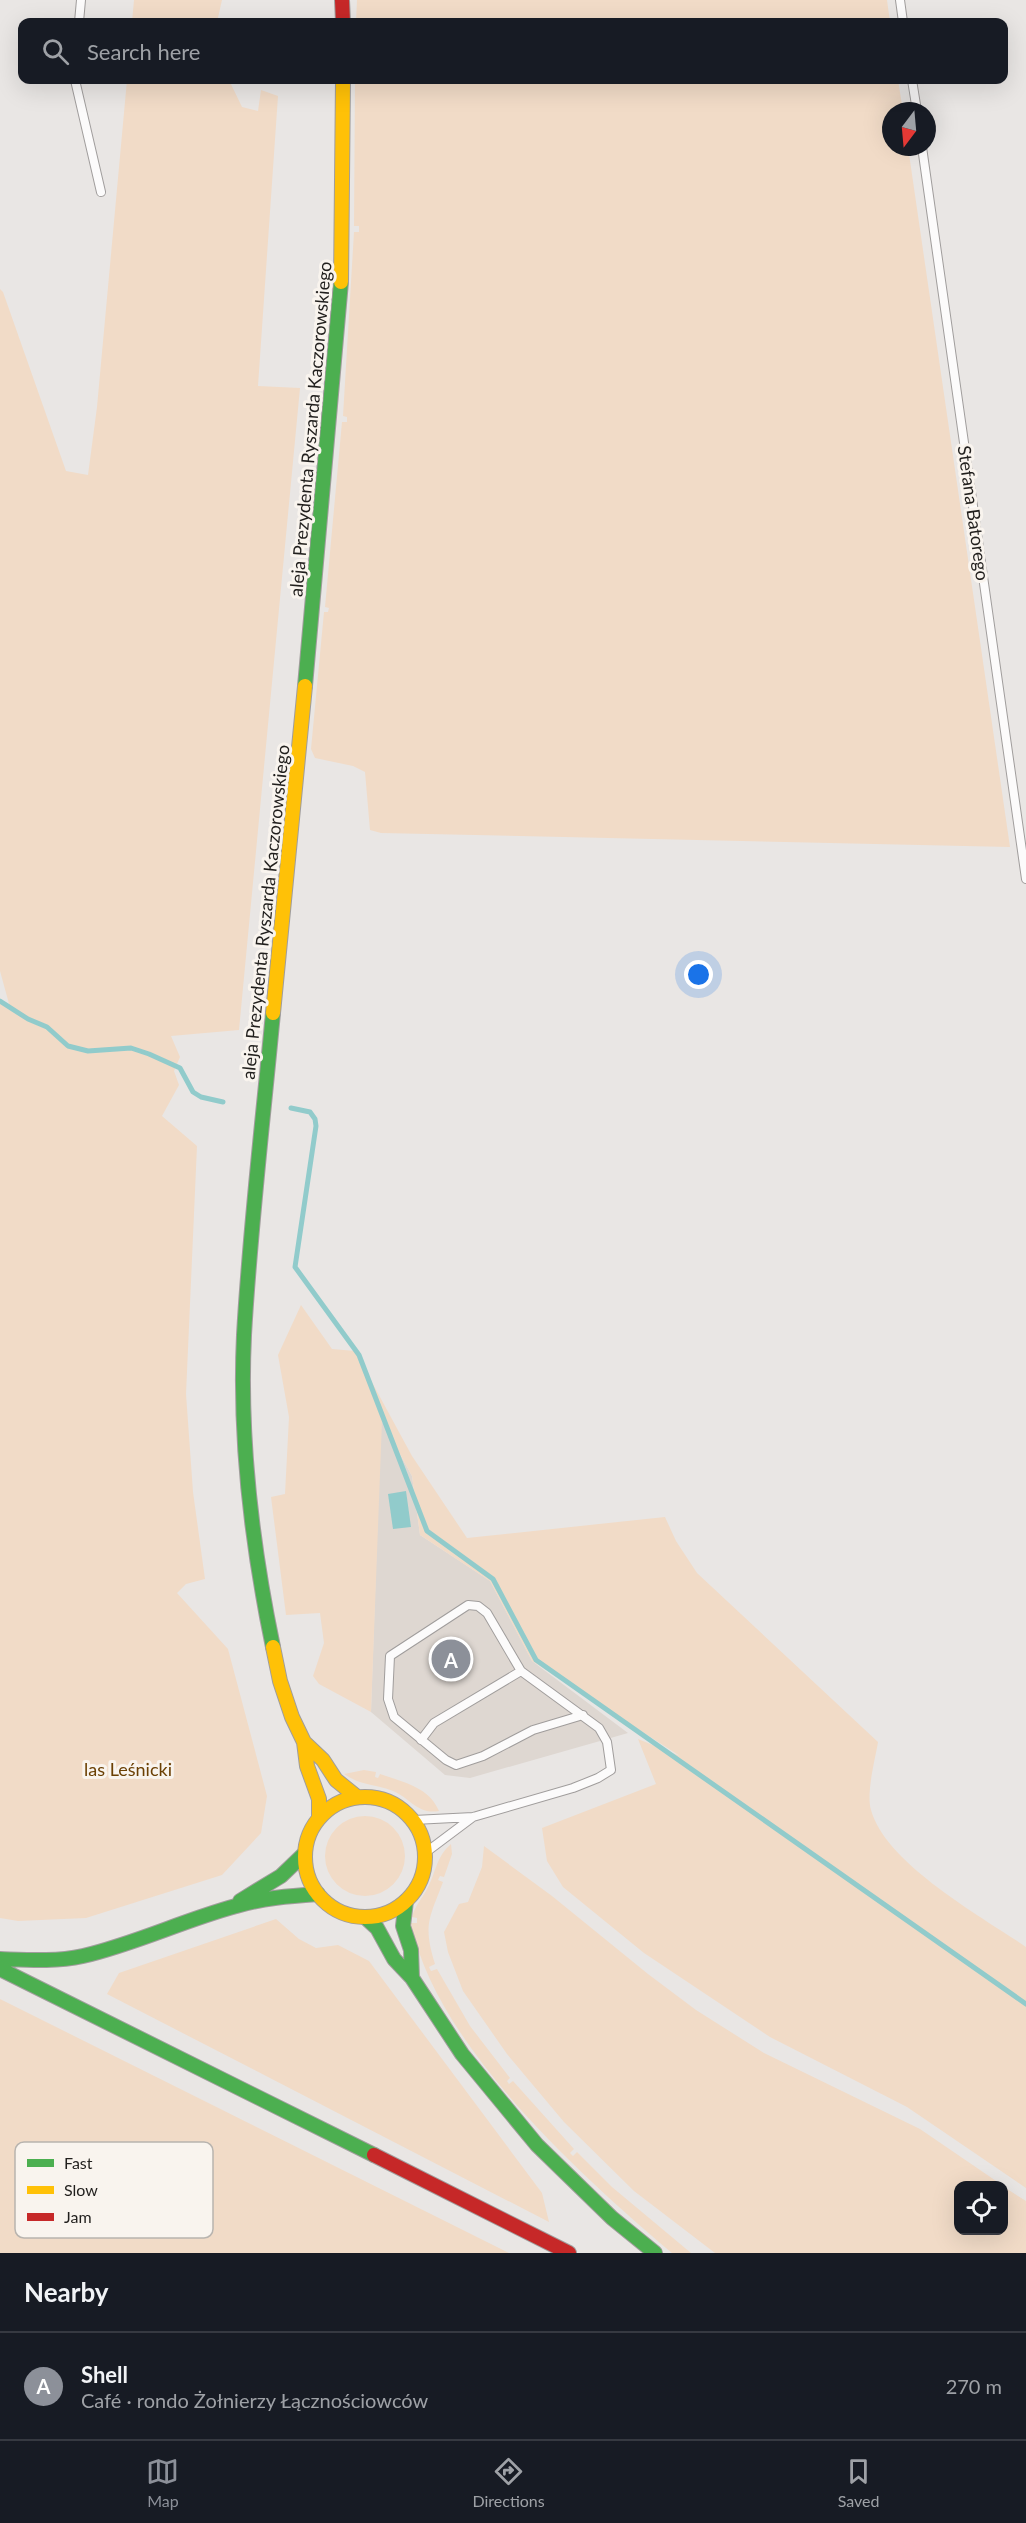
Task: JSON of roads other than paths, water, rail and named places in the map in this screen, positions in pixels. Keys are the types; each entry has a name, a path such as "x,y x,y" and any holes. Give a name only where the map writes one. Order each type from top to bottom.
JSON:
{"main road":[{"path":"342,0 342,18"},
{"name":"aleja Prezydenta Ryszarda Kaczorowskiego","path":"319,1817 319,1799 307,1766 304,1742 292,1717 280,1681 259,1579 246,1453 244,1336 322,512 343,258 343,84"},
{"name":"aleja Prezydenta Ryszarda Kaczorowskiego","path":"304,1742 322,1760 336,1780 357,1797"},
{"path":"357,1797 377,1798 398,1806 414,1820 422,1836 425,1853 424,1871 417,1887 406,1901 387,1912 365,1917 348,1914 331,1906 318,1894 310,1882 305,1853 309,1834 319,1817 336,1804 357,1797"},
{"path":"232,1906 281,1876 305,1853"},
{"path":"0,1959 55,1960 88,1955 232,1906 288,1896 318,1894"},
{"path":"406,1901 403,1926 411,1950 411,1978"},
{"path":"365,1917 377,1928 394,1959 411,1978 462,2054 537,2145 612,2218 655,2253"},
{"path":"0,1970 569,2253"}],"lane":[{"path":"79,18 81,0"},
{"path":"900,0 902,18"},
{"path":"76,84 101,192"},
{"path":"913,84 915,102"},
{"name":"Stefana Batorego","path":"923,156 1026,879"},
{"path":"414,1820 472,1817 573,1788 611,1770 605,1736 583,1715 520,1671 487,1613 478,1606 468,1605 390,1656 388,1699 394,1717 446,1760 456,1765 483,1756 533,1730 583,1715"},
{"path":"421,1740 434,1723 520,1671"},
{"path":"425,1853 472,1817"}],"water":[{"path":"406,1491 411,1527 393,1529 388,1494"}],"waterway":[{"path":"0,1001 28,1019 47,1027 68,1046 88,1051 131,1048 180,1068 193,1092 201,1097 223,1102"},
{"path":"291,1108 310,1112 315,1119 316,1126 295,1267 359,1355 427,1531 493,1579 536,1660 1026,2004"}],"place":[{"name":"Shell","path":"451,1659"}],"park label":[{"name":"las Leśnicki","path":"128,1769"}]}
